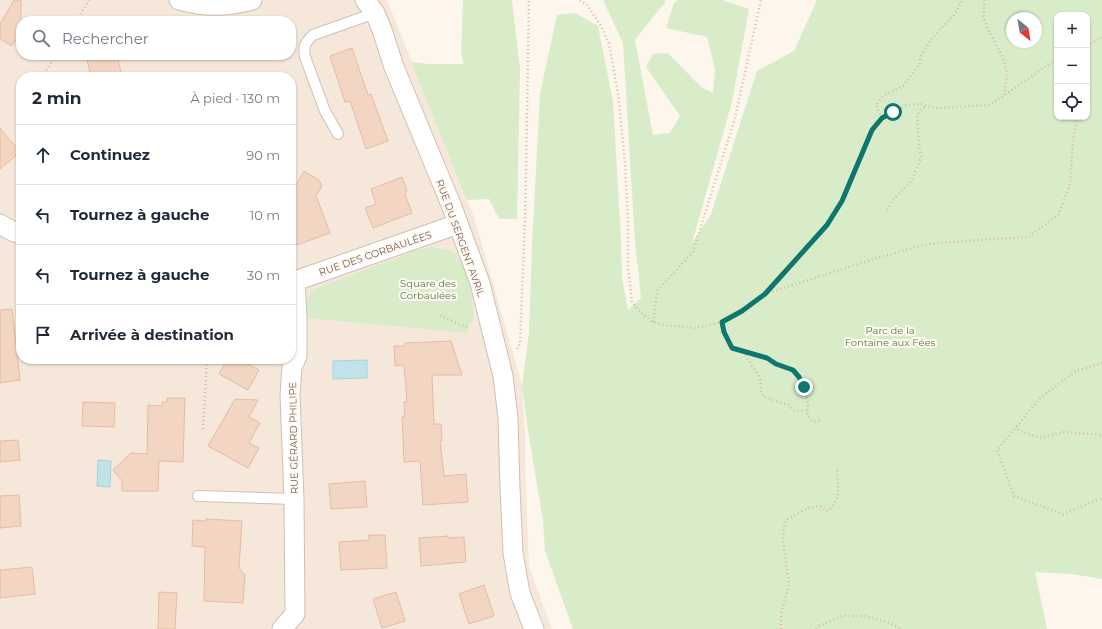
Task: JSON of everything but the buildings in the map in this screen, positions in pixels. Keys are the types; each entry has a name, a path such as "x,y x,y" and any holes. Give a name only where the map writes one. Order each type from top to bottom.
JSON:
{"street":[{"path":"179,0 193,4 217,6 252,0"},
{"name":"RUE DU SERGENT AVRIL","path":"370,6 382,30 394,67 458,224 480,283 503,376 508,418 513,553 520,594 534,629"},
{"path":"0,224 16,232"},
{"name":"RUE DES CORBAULÉES","path":"296,280 458,224"},
{"name":"RUE GÉRARD PHILIPE","path":"296,308 296,358"},
{"name":"RUE GÉRARD PHILIPE","path":"282,629 295,614 294,499 290,395 293,364"}],"lane":[{"path":"338,134 325,111 305,57 304,49 306,41 313,35 370,6"},
{"name":"RUE GÉRARD PHILIPE","path":"198,496 294,499"}],"path":[{"path":"79,16 89,0"},
{"path":"503,376 520,344 525,220 529,0"},
{"path":"580,0 587,5 601,26 609,44 618,93 625,163 628,220 628,266 632,302 641,313 653,322 664,325 695,328 722,322 742,311 765,294 827,225 842,201 872,130 882,118 906,105 921,104 935,108 990,105 1054,60"},
{"path":"653,322 657,291 693,252 735,118 761,0"},
{"path":"882,118 876,105 883,96 903,86 920,64 920,58 931,39 955,14 962,0"},
{"path":"984,0 985,2 982,15 986,27 1003,58 1008,73 1004,96"},
{"path":"1090,44 1102,38"},
{"path":"45,72 53,60"},
{"path":"887,210 893,200 912,180 921,157 917,115 926,105"},
{"path":"765,294 874,259 927,244 1028,237 1059,214 1070,184 1073,142 1077,120"},
{"path":"440,316 470,329"},
{"path":"722,322 724,332 732,348 767,358 776,364 793,370 799,377 804,387 808,406 806,411 808,416 812,421 821,421"},
{"path":"743,351 760,378 760,391 764,397 788,405 794,411 806,411"},
{"path":"1102,363 1076,371 1040,398 997,450 1014,496 1063,514 1102,498"},
{"path":"203,429 207,364"},
{"path":"1017,426 1019,431 1041,438 1064,432 1102,435"},
{"path":"781,629 781,614 790,584 783,540 784,525 788,519 808,508 820,506 828,511 835,505 839,491 837,469"},
{"path":"816,629 819,626 842,616 865,616 886,622 902,629"}],"shaded area":[{"path":"0,0 387,0 474,217 522,385 529,567 552,629 0,629"}],"green space":[{"path":"463,0 512,0 520,69 517,219 499,219 489,199 467,200 411,62 429,64 464,64 461,54"},
{"name":"Parc de la Fontaine aux Fées","path":"603,0 665,0 635,40 653,135 670,133 680,116 646,67 653,54 668,53 701,87 713,93 715,69 707,37 666,28 674,3 678,0 722,0 749,9 732,102 692,243 711,214 757,71 794,51 817,0 1102,0 1102,579 1072,574 1035,572 1047,629 573,629 545,551 543,521 522,385 529,333 540,94 557,15 575,13 598,26 613,102 622,278 628,310 641,298 635,242 623,43"},
{"name":"Square des Corbaulées","path":"433,247 448,250 455,254 461,261 465,270 474,318 467,328 468,333 308,318 308,299 314,289 418,250"}],"water":[{"path":"367,360 367,378 333,379 333,361"},
{"path":"98,460 111,461 110,487 97,486"}],"route":[{"path":"804,387 799,377 793,370 776,364 767,358 732,348 724,332 722,322 742,311 765,294 827,225 842,201 872,130 882,118 893,112"}]}
